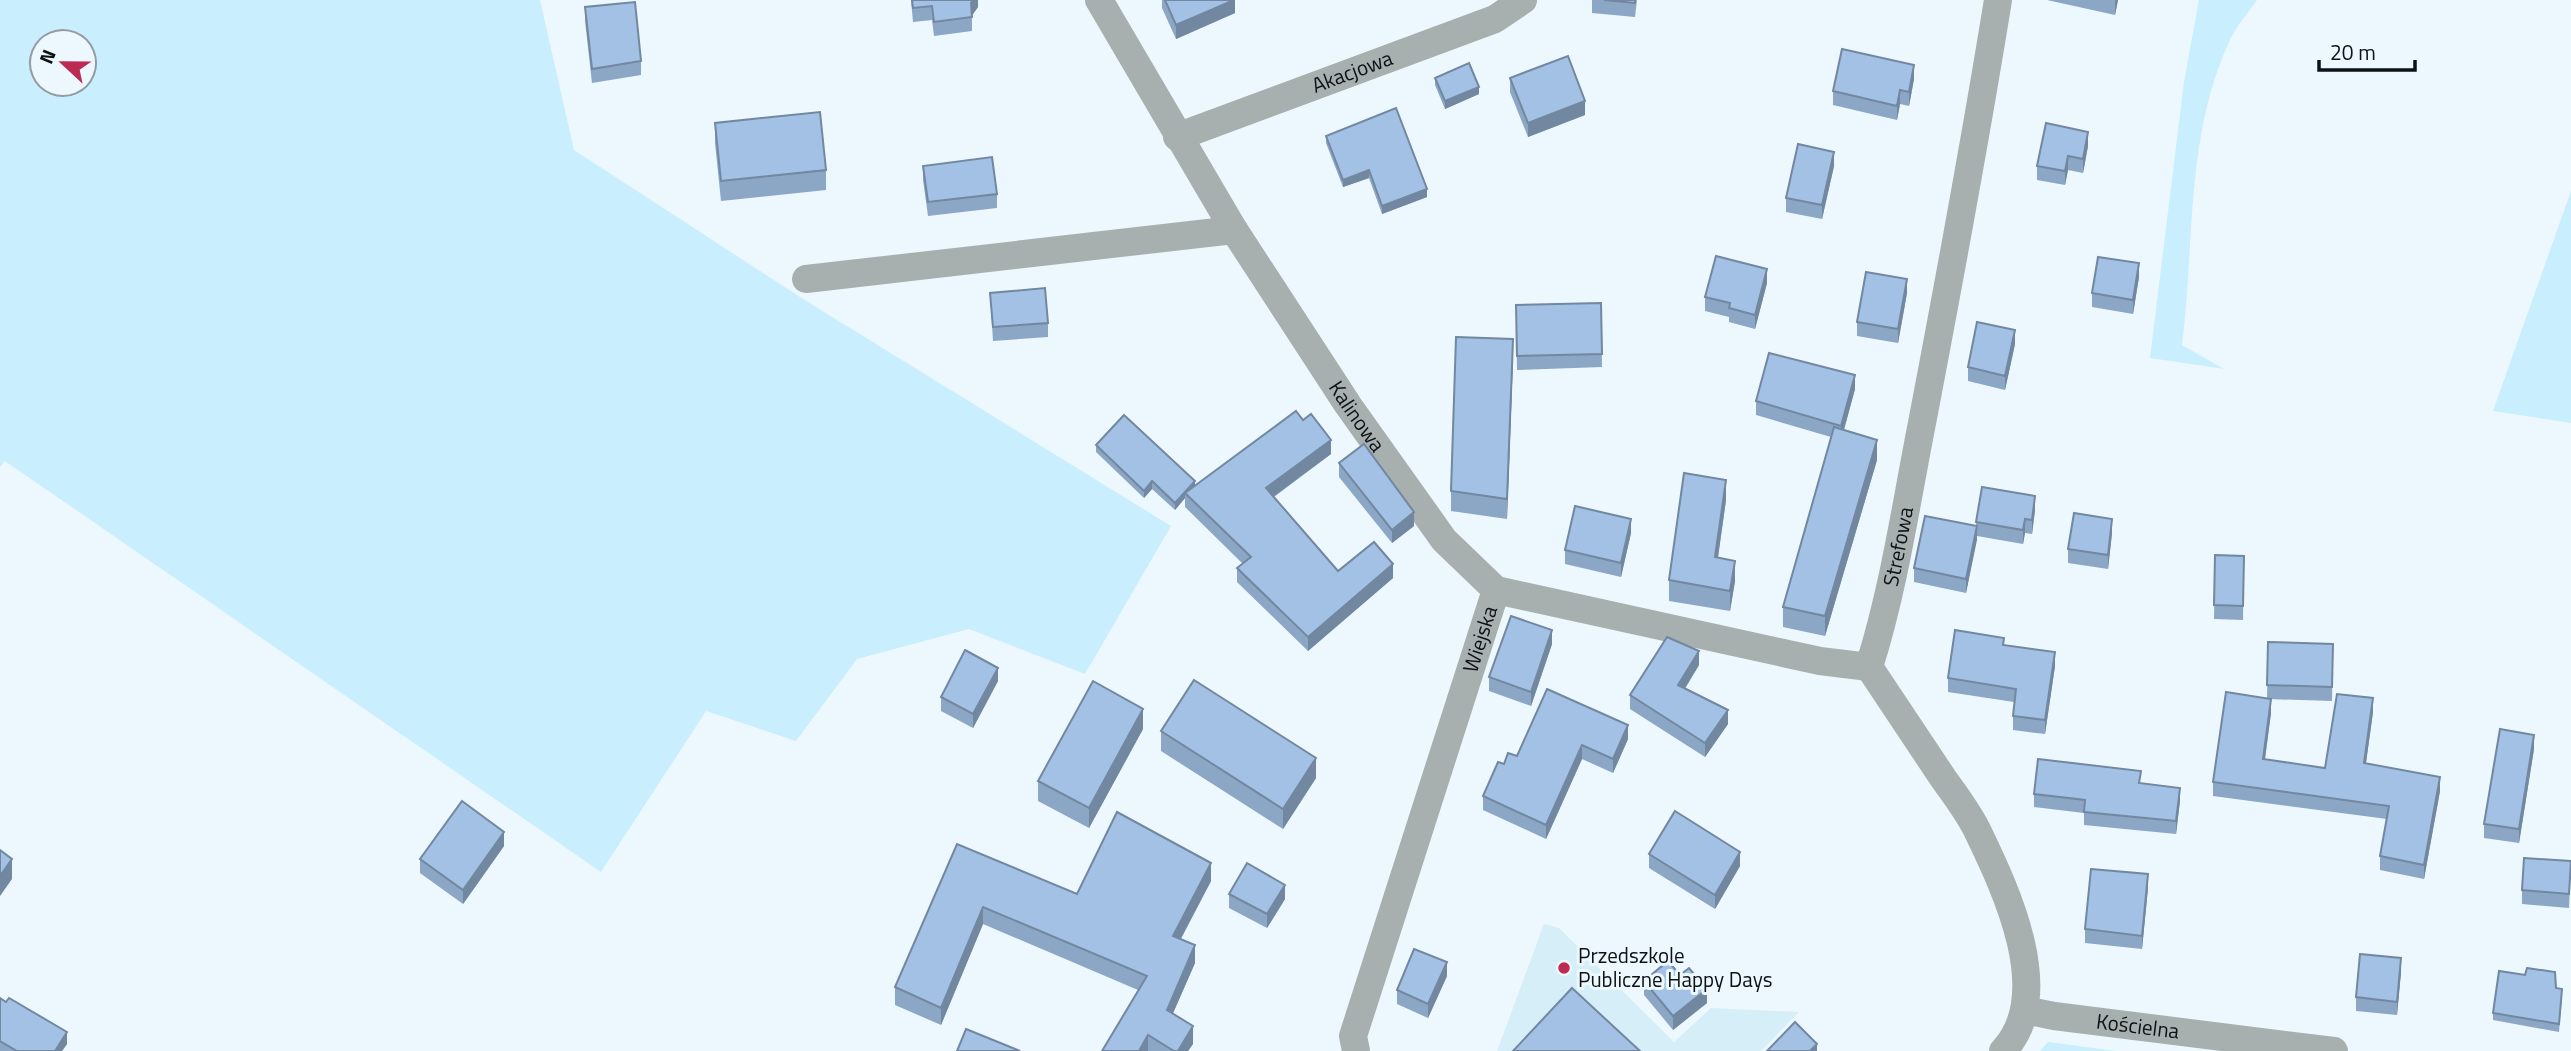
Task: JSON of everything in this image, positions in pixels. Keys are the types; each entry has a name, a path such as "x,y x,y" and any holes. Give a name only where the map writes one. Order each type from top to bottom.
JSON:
{"street":[{"name":"Kalinowa","path":"1099,0 1234,230 1348,405 1444,540 1496,590"},
{"name":"Akacjowa","path":"1177,137 1496,19 1523,0"},
{"name":"Strefowa","path":"1869,667 1880,633 1970,175 1998,0"},
{"path":"806,279 1234,230"},
{"name":"Wiejska","path":"1356,1051 1353,1036 1496,590 1821,661 1869,667"},
{"path":"1869,667 1978,830 2020,935 2028,974 2025,1010 2014,1040 2003,1051"},
{"name":"Kościelna","path":"2025,1010 2334,1051"}],"shaded area":[{"path":"0,0 540,0 574,150 803,299 1171,526 1085,674 969,629 857,659 796,741 706,711 601,872 5,461 0,467"},
{"path":"2199,0 2257,0 2233,35 2216,76 2205,114 2194,190 2182,345 2224,369 2150,358 2184,82"},
{"path":"2571,191 2571,423 2493,411"},
{"name":"Przedszkole Publiczne Happy Days","path":"1544,924 1559,928 1674,1042 1711,1008 1799,1012 1761,1051 1497,1051"},
{"path":"2048,1042 2116,1051 2040,1051"}],"building":[{"path":"912,0 973,0 972,17 934,22 932,6 913,8"},
{"path":"1165,0 1234,0 1176,25"},
{"path":"1604,0 1635,0 1635,3"},
{"path":"635,2 641,61 592,69 585,7"},
{"path":"1842,49 1914,65 1909,92 1900,90 1897,106 1833,91"},
{"path":"1568,56 1585,101 1528,123 1510,78"},
{"path":"1469,63 1479,87 1445,101 1435,78"},
{"path":"1396,108 1427,189 1382,206 1369,170 1343,180 1326,136"},
{"path":"820,112 826,170 721,181 715,123"},
{"path":"2046,123 2088,132 2083,159 2068,156 2065,171 2037,166"},
{"path":"1798,144 1834,152 1822,205 1786,198"},
{"path":"992,157 997,194 928,202 923,166"},
{"path":"1716,256 1767,269 1755,315 1729,308 1730,303 1705,297"},
{"path":"2098,257 2139,263 2133,300 2092,293"},
{"path":"1866,272 1907,279 1898,329 1857,322"},
{"path":"1045,288 1048,323 993,327 990,293"},
{"path":"1601,303 1602,354 1517,356 1516,305"},
{"path":"1977,322 2015,330 2005,376 1968,367"},
{"path":"1456,337 1513,339 1507,499 1451,491"},
{"path":"1769,353 1855,375 1841,426 1756,401"},
{"path":"1296,411 1303,420 1311,414 1331,440 1266,488 1338,571 1374,542 1393,564 1308,637 1237,568 1251,557 1185,493"},
{"path":"1124,415 1195,481 1175,503 1152,481 1144,491 1096,445"},
{"path":"1834,427 1877,440 1825,616 1783,607"},
{"path":"1364,444 1414,512 1392,530 1339,463"},
{"path":"1684,473 1726,480 1715,557 1735,561 1730,591 1669,580"},
{"path":"1982,487 2035,496 2032,520 2025,519 2023,530 1976,522"},
{"path":"1575,506 1631,519 1621,563 1565,550"},
{"path":"2074,513 2112,519 2108,555 2068,549"},
{"path":"1925,516 1977,526 1966,579 1914,568"},
{"path":"2215,555 2244,556 2243,606 2214,605"},
{"path":"1511,616 1552,630 1531,692 1489,677"},
{"path":"1955,630 2004,638 2003,645 2055,652 2045,720 2013,716 2016,689 1948,678"},
{"path":"1667,637 1699,651 1678,685 1728,710 1705,743 1630,695"},
{"path":"2268,642 2333,644 2332,687 2267,685"},
{"path":"965,650 998,668 973,714 941,697"},
{"path":"1194,680 1316,758 1283,809 1161,731"},
{"path":"1093,681 1143,709 1089,808 1038,781"},
{"path":"1547,689 1628,725 1613,759 1582,745 1546,825 1483,796 1498,762 1504,764 1508,753 1517,756"},
{"path":"2226,692 2271,699 2263,759 2325,768 2337,694 2373,698 2364,763 2440,777 2424,865 2380,856 2389,806 2213,782"},
{"path":"2500,729 2534,735 2519,829 2484,824"},
{"path":"2038,759 2141,771 2139,783 2180,788 2176,821 2084,812 2085,800 2034,794"},
{"path":"462,801 504,832 463,890 420,859"},
{"path":"1675,811 1740,852 1715,895 1649,854"},
{"path":"1117,812 1211,863 1173,936 1195,945 1167,1010 1193,1026 1178,1051 1148,1035 1139,1051 1102,1051 1147,976 983,907 941,1008 895,987 957,844 1077,894"},
{"path":"0,850 12,859 0,876"},
{"path":"2524,858 2571,861 2569,894 2522,890"},
{"path":"1247,863 1285,885 1267,914 1229,894"},
{"path":"2091,869 2148,874 2142,936 2085,929"},
{"path":"1414,949 1447,962 1428,1004 1397,990"},
{"path":"2360,954 2401,958 2397,1002 2356,997"},
{"path":"1668,961 1680,975 1689,968 1707,989 1673,1016 1644,981"},
{"path":"2527,968 2555,972 2556,988 2562,989 2559,1024 2493,1013 2499,971 2525,975"},
{"path":"1572,988 1640,1051 1513,1051"},
{"path":"0,998 6,1002 9,998 67,1032 55,1051 17,1051 0,1041"},
{"path":"1795,1022 1817,1044 1810,1051 1767,1051"},
{"path":"966,1029 1020,1051 957,1051"}],"place":[{"name":"Przedszkole Publiczne Happy Days","path":"1564,968"}]}
